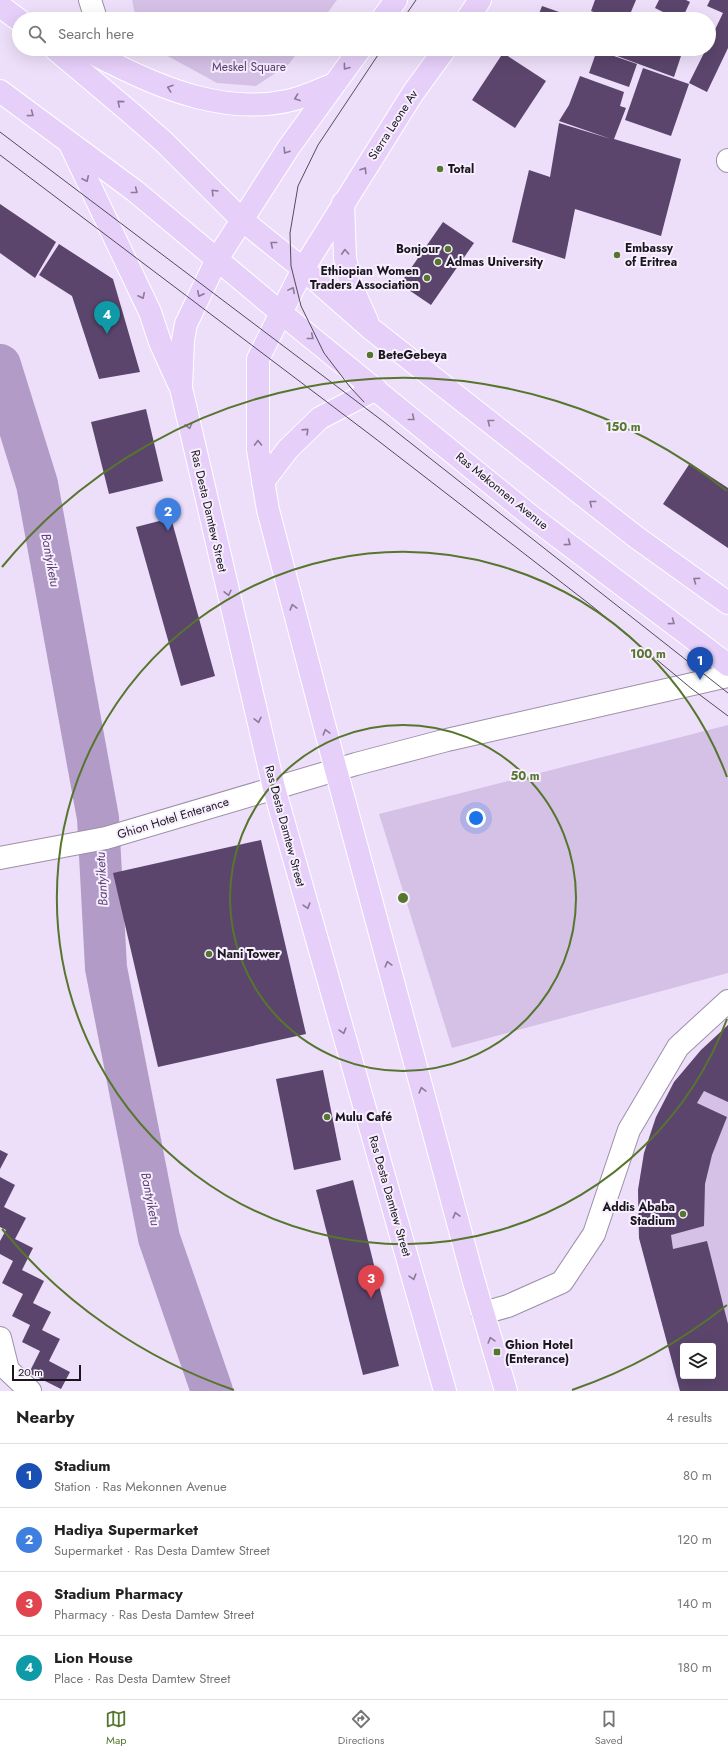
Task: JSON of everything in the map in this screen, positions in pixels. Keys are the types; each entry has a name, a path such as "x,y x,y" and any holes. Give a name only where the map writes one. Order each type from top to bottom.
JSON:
{"main road":[{"path":"387,12 396,0"},
{"path":"471,12 480,0"},
{"path":"0,6 12,15"},
{"path":"63,56 131,112 164,142 242,220 303,269 370,328 636,537 728,603"},
{"path":"109,56 157,83 201,99 234,104 265,104 289,101 333,85"},
{"name":"Ras Desta Damtew Street","path":"355,56 289,147 217,259 186,324 182,340 180,388 274,788 445,1391"},
{"name":"Sierra Leone Av","path":"280,312 303,269 343,203 414,93 440,56"},
{"name":"Ras Mekonnen Avenue","path":"0,91 135,191 280,312 532,517 728,665"},
{"path":"70,143 150,312 160,342 180,388"},
{"path":"343,203 345,258 351,285 370,328"},
{"path":"280,312 258,359 258,450 268,510 336,770 483,1313 506,1391"},
{"path":"263,482 288,449 320,418 376,389"}],"street":[{"path":"90,0 94,12"},
{"name":"Ghion Hotel Enterance","path":"0,858 106,838 336,770 447,740 728,676"},
{"path":"483,1313 508,1306 562,1282 594,1234 629,1130 678,1047 728,1001"},
{"path":"0,1338 8,1370 30,1391"}],"green space":[{"path":"132,0 337,0 328,12 135,12"},
{"name":"Meskel Square","path":"168,56 295,56 289,64 256,86 217,83"},
{"path":"728,725 728,973 452,1048 379,814"},
{"name":"Addis Ababa Stadium","path":"728,1025 728,1391 680,1391 639,1238 638,1190 644,1153 656,1117 674,1082 701,1050"}],"building":[{"path":"595,0 636,0 631,12 591,11"},
{"path":"659,0 686,0 690,2 685,12 663,12 655,8"},
{"path":"710,0 728,0 728,48 707,92 689,83 702,56 716,56 716,28 723,13 707,6"},
{"path":"542,6 559,12 540,12"},
{"path":"501,56 508,56 546,81 515,128 472,100"},
{"path":"595,56 614,56 637,64 629,87 589,73"},
{"path":"617,56 681,56 674,77"},
{"path":"643,68 689,84 671,136 625,120"},
{"path":"580,76 624,92 620,106 626,108 614,139 681,159 661,236 575,209 565,259 512,242 529,170 550,177 559,123 611,139 559,121 569,105"},
{"path":"0,204 56,242 35,278 0,253"},
{"path":"443,222 474,243 431,305 400,284"},
{"path":"59,244 113,279 140,372 99,379 72,296 39,275"},
{"path":"146,409 163,481 109,494 91,422"},
{"path":"690,463 728,488 728,548 663,504"},
{"path":"171,518 215,676 181,686 136,527"},
{"name":"Nani Tower","path":"261,840 306,1034 158,1067 113,873"},
{"name":"Addis Ababa Stadium","path":"728,1025 728,1102 704,1091 697,1103 727,1117 712,1155 705,1184 704,1226 671,1235 673,1249 707,1241 728,1324 728,1391 680,1391 639,1238 638,1190 644,1153 656,1117 674,1082 701,1050"},
{"path":"323,1070 341,1160 294,1170 276,1079"},
{"path":"0,1150 8,1154 0,1169"},
{"path":"0,1177 15,1185 4,1207 26,1218 15,1239 33,1248 22,1270 44,1281 33,1303 51,1312 42,1330 60,1339 49,1361 70,1372 61,1389 29,1373 40,1351 22,1342 30,1325 12,1316 23,1294 2,1283 13,1261 0,1254 0,1241 6,1230 0,1227"},
{"path":"353,1180 399,1366 363,1375 316,1190"}],"waterway":[{"name":"Bantyiketu","path":"0,365 37,484 98,818 106,968 159,1238 212,1391"}],"tram line":[{"path":"408,12 416,0"},
{"path":"364,402 350,387 324,353 301,306 291,266 290,233 298,186 318,145 377,56"},
{"path":"0,132 384,422 728,693"},
{"path":"0,155 372,436 592,606 692,689 728,716"}],"place":[{"name":"Total","path":"440,169"},
{"name":"Bonjour","path":"448,249"},
{"name":"Embassy of Eritrea","path":"617,255"},
{"name":"Admas University","path":"438,262"},
{"name":"Ethiopian Women Traders Association","path":"427,278"},
{"name":"Lion House","path":"107,334"},
{"name":"BeteGebeya","path":"370,355"},
{"name":"Hadiya Supermarket","path":"168,531"},
{"name":"Stadium","path":"700,680"},
{"name":"Nani Tower","path":"209,954"},
{"name":"Mulu Café","path":"327,1117"},
{"name":"Addis Ababa Stadium","path":"683,1214"},
{"name":"Stadium Pharmacy","path":"371,1298"},
{"name":"Ghion Hotel (Enterance)","path":"497,1352"}]}
